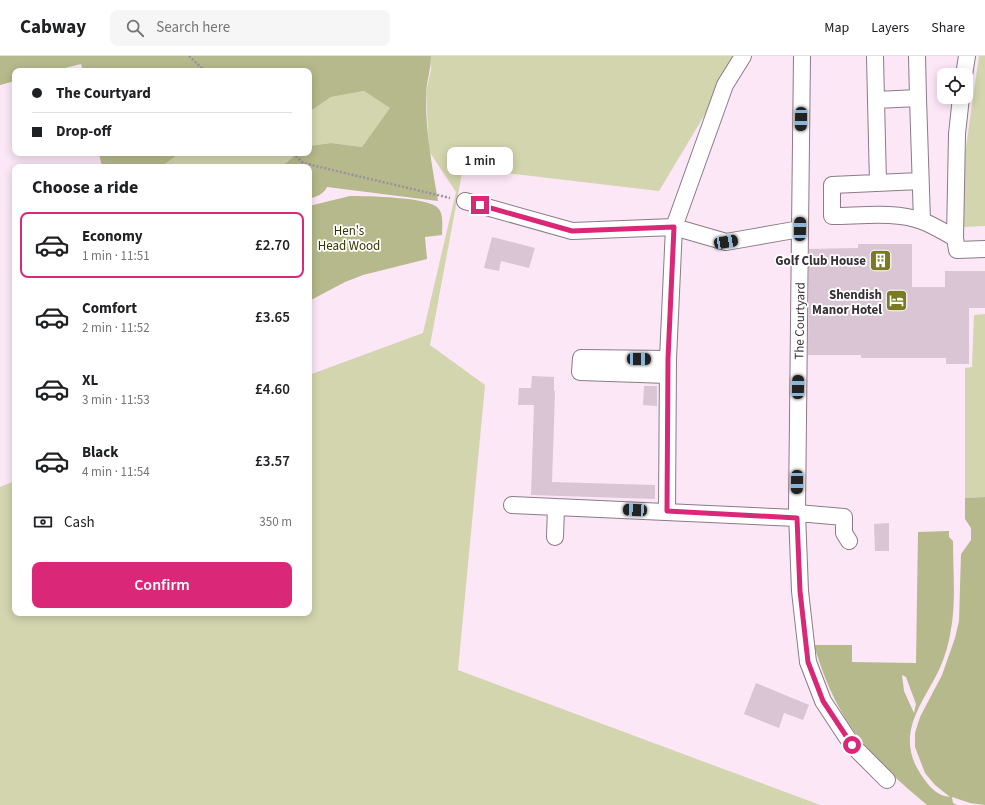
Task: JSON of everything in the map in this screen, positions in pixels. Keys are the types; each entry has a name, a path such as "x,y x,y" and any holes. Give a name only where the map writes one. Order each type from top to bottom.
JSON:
{"lane":[{"path":"667,511 668,367 674,227 726,85 743,56"},
{"name":"The Courtyard","path":"802,56 797,515 800,591 808,662 823,701 852,745 887,780"},
{"path":"875,56 878,183"},
{"path":"917,56 922,221"},
{"path":"965,68 967,56"},
{"path":"876,100 918,98"},
{"path":"959,104 957,134 955,238 957,250 985,249"},
{"path":"920,181 832,185 832,216 892,216 922,221 955,238"},
{"path":"465,201 572,231 674,227 726,242 800,229"},
{"path":"512,505 844,517 844,533 849,541"},
{"path":"555,537 556,507"}],"path":[{"path":"189,56 202,68"},
{"path":"296,156 303,163 307,164"},
{"path":"312,165 465,201"}],"green space":[{"path":"0,56 431,56 426,93 426,106 429,147 438,201 327,187 322,194 312,198 312,164 285,164 293,157 292,156 312,156 312,146 331,143 362,147 390,108 364,91 331,97 312,110 312,68 82,68 81,64 65,68 12,68 12,82 0,85"},
{"path":"431,56 740,56 659,191 463,168 430,345 485,385 458,670 820,805 0,805 0,487 12,482 12,616 312,616 312,374 423,333 456,192 429,151 426,92 431,70"},
{"path":"979,56 985,56 985,226 964,227 963,168"},
{"path":"364,91 391,108 362,147 331,143 312,146 312,110 331,97"},
{"path":"100,156 176,156 165,164 101,164"},
{"path":"176,156 293,157 285,164 165,164"},
{"name":"Hen's Head Wood","path":"350,196 369,196 422,201 432,204 440,211 442,235 425,237 427,259 363,275 345,282 312,299 312,205"},
{"path":"985,314 985,497 965,498 965,368 972,367 974,315"},
{"path":"985,497 985,805 970,803 952,797 953,803 957,805 927,805 887,769 856,734 832,695 814,645 852,645 852,662 916,663 918,532 949,531 949,537 953,541 953,619 943,660 918,710 910,736 911,750 915,764 924,779 929,786 936,791 942,795 950,797 935,785 925,773 915,747 915,733 920,717 942,675 955,638 959,621 961,554 971,540 971,528 965,519 965,498","holes":["902,675 906,677 916,704 914,713 904,691"]}],"building":[{"path":"492,237 535,248 529,268 501,261 499,271 484,268"},
{"name":"Shendish Manor Hotel","path":"858,244 912,244 912,287 945,287 945,271 985,271 985,308 969,308 969,364 946,364 946,358 861,358 861,355 808,355 809,249 858,248"},
{"path":"532,376 554,377 555,391 552,482 655,485 655,499 531,495 534,405 518,405 519,388 531,388"},
{"path":"644,386 657,386 657,406 643,405"},
{"path":"889,523 889,551 875,551 874,524"},
{"path":"756,683 809,705 803,720 784,713 779,728 744,714"}],"place":[{"name":"Golf Club House","path":"881,260"},
{"name":"Shendish Manor Hotel","path":"897,301"}],"route":[{"path":"480,205 572,231 674,227 668,359 667,511 797,518 800,591 808,662 823,701 852,745"}]}
